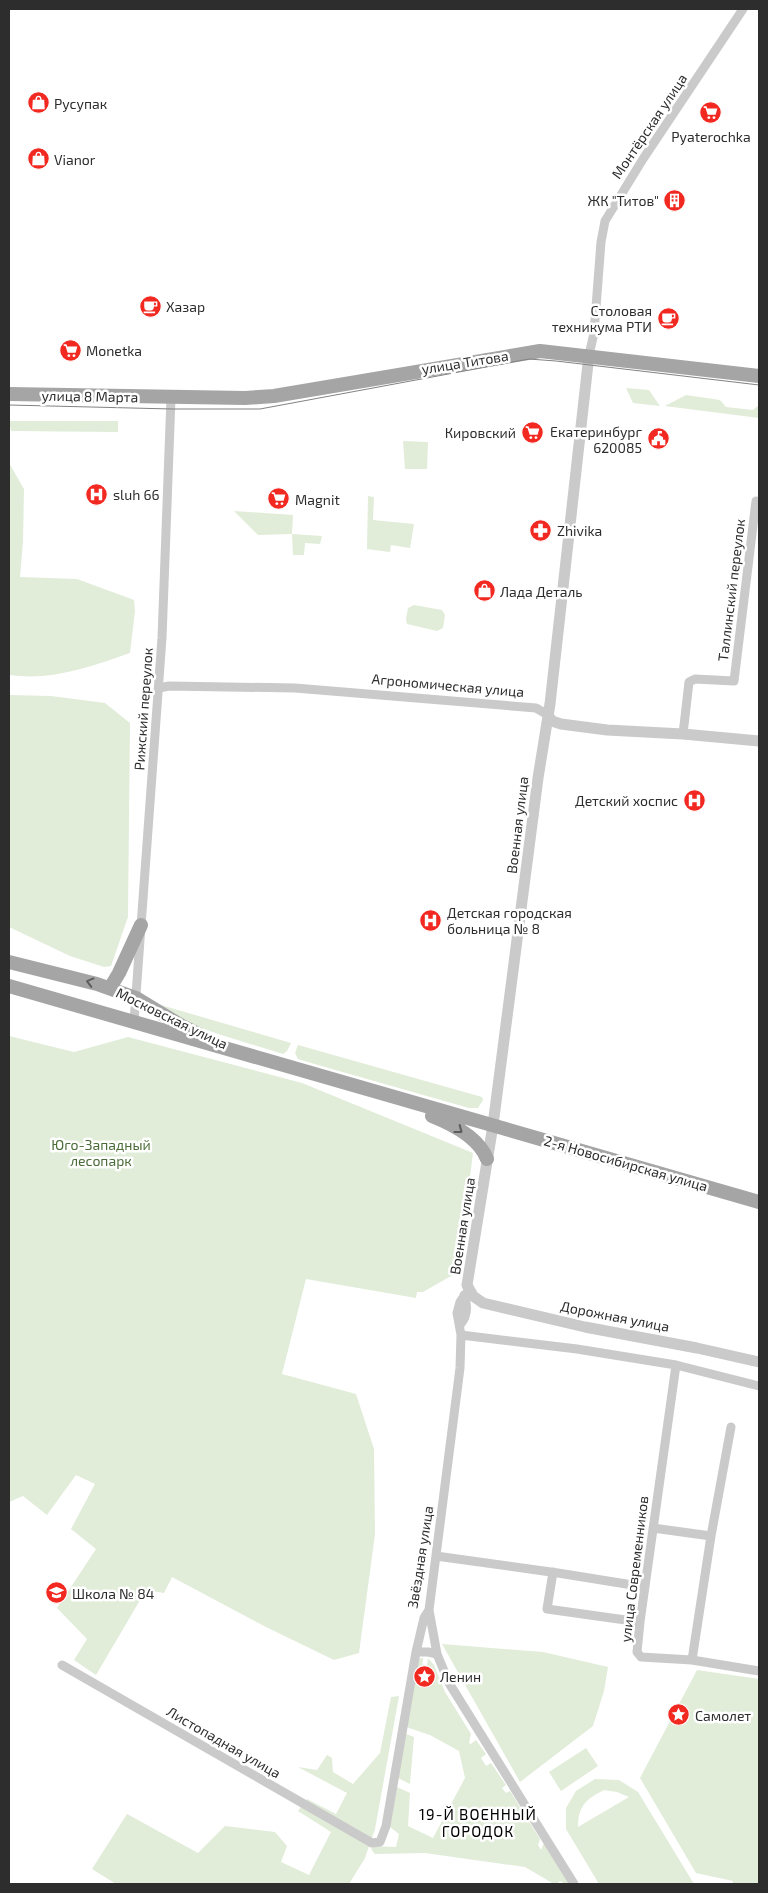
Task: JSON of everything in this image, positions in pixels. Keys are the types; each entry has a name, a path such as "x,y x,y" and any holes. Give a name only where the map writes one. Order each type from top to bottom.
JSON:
{"main road":[{"name":"улица Титова","path":"172,398 274,396 540,351 589,355 759,376"},
{"name":"улица 8 Марта","path":"9,394 172,398"},
{"path":"110,988 142,925"},
{"name":"Московская улица","path":"9,962 110,988 136,998 182,1026 247,1054"},
{"name":"Московская улица","path":"9,986 493,1125"},
{"path":"401,1099 409,1106 449,1122 480,1146 488,1159"},
{"name":"2-я Новосибирская улица","path":"493,1125 759,1202"}],"street":[{"name":"Монтёрская улица","path":"589,355 595,325 601,242 605,221 643,159 743,9"},
{"name":"Военная улица","path":"462,1313 467,1303 467,1285 493,1125 538,778 548,715 589,355"},
{"name":"Рижский переулок","path":"134,1022 159,688 172,398"},
{"name":"Таллинский переулок","path":"683,734 689,682 695,679 734,682 756,501"},
{"name":"Агрономическая улица","path":"159,688 170,686 295,688 536,708 548,715 552,721 561,724 607,730 759,741"},
{"name":"Дорожная улица","path":"466,1293 483,1302 585,1327 759,1362"},
{"name":"Звёздная улица","path":"372,1843 380,1842 386,1826 416,1652 424,1618 429,1610 460,1368 462,1335 457,1319 462,1313"},
{"path":"462,1335 568,1347 676,1365 759,1386"},
{"name":"улица Современников","path":"676,1365 637,1652 641,1657 692,1660 759,1671"},
{"path":"692,1660 710,1536 731,1427"},
{"path":"653,1528 710,1536"},
{"path":"436,1556 646,1587"},
{"path":"553,1572 547,1609 640,1622"},
{"path":"429,1610 437,1654 454,1692 574,1884"},
{"path":"416,1652 437,1654"},
{"name":"Листопадная улица","path":"62,1665 372,1843"}],"green space":[{"path":"626,388 649,390 660,406 633,403"},
{"path":"686,395 720,400 726,407 753,410 759,405 759,418 665,406"},
{"path":"9,421 118,421 118,432 11,431"},
{"path":"403,441 428,442 427,469 405,469"},
{"path":"9,463 24,489 20,577 77,579 134,600 135,611 130,653 71,672 40,676 9,675"},
{"path":"368,496 374,497 373,520 414,524 410,548 391,545 390,552 367,549"},
{"path":"234,511 293,515 292,534 258,535"},
{"path":"292,534 322,536 320,544 305,543 304,555 293,555"},
{"path":"414,605 442,610 445,615 443,628 437,631 407,624 408,608"},
{"path":"9,695 51,696 105,703 130,723 128,917 111,966 104,967 70,956 9,927"},
{"path":"154,1003 291,1043 283,1054 183,1021"},
{"name":"Юго-Западный лесопарк","path":"9,1036 74,1052 128,1037 302,1083 473,1153 458,1272 423,1292 417,1292 416,1298 306,1279 282,1374 356,1394 374,1449 375,1534 359,1653 334,1660 264,1626 172,1577 164,1593 146,1590 96,1675 74,1660 87,1639 57,1608 96,1549 71,1529 95,1484 76,1475 47,1515 23,1496 9,1502"},
{"path":"298,1045 482,1097 483,1100 478,1108 469,1108 318,1065 298,1059 295,1053"},
{"path":"442,1644 543,1652 608,1667 604,1691 593,1726 520,1782"},
{"path":"423,1658 421,1679 425,1679 428,1658 434,1665 445,1692 471,1734 469,1743 471,1744 476,1740 486,1754 481,1758 486,1766 491,1763 506,1785 502,1788 506,1793 510,1791 540,1839 538,1845 541,1850 544,1843 569,1884 560,1881 554,1884 525,1867 425,1853 375,1854 371,1849 374,1846 396,1847 399,1834 390,1827 397,1787 410,1793 408,1826 433,1838 465,1778 459,1751 430,1735 406,1727 417,1660"},
{"path":"697,1670 759,1679 759,1884 732,1884 733,1881 696,1873 640,1778"},
{"path":"399,1696 375,1829 365,1858 349,1884 116,1884 92,1869 127,1814 198,1853 225,1826 275,1832 287,1846 281,1862 309,1875 331,1832 298,1811 307,1799 336,1814 347,1793 298,1767 317,1770 327,1755 332,1758 333,1772 353,1784 380,1753 391,1697"},
{"path":"406,1734 414,1737 410,1784 398,1778"},
{"path":"586,1748 598,1766 561,1791 549,1772"},
{"path":"595,1779 619,1780 638,1792 694,1884 599,1884 566,1829 566,1808 576,1791","holes":["604,1790 617,1792 629,1797 578,1827 581,1808 588,1800"]}],"tram line":[{"path":"9,405 260,409 529,359 759,385"}],"place":[{"name":"Русупак","path":"38,103"},
{"name":"Pyaterochka","path":"711,113"},
{"name":"Vianor","path":"38,159"},
{"name":"ЖК \"Титов\"","path":"675,200"},
{"name":"Хазар","path":"150,306"},
{"name":"Столовая техникума РТИ","path":"668,318"},
{"name":"Monetka","path":"70,350"},
{"name":"Кировский","path":"532,432"},
{"name":"Екатеринбург 620085","path":"658,439"},
{"name":"sluh 66","path":"97,494"},
{"name":"Magnit","path":"279,499"},
{"name":"Zhivika","path":"541,530"},
{"name":"Лада Деталь","path":"484,591"},
{"name":"Детский хоспис","path":"694,800"},
{"name":"Детская городская больница № 8","path":"431,920"},
{"name":"Школа № 84","path":"56,1593"},
{"name":"Ленин","path":"424,1676"},
{"name":"Самолет","path":"679,1715"}],"district":[{"name":"19-Й ВОЕННЫЙ ГОРОДОК","path":"478,1822"}]}
